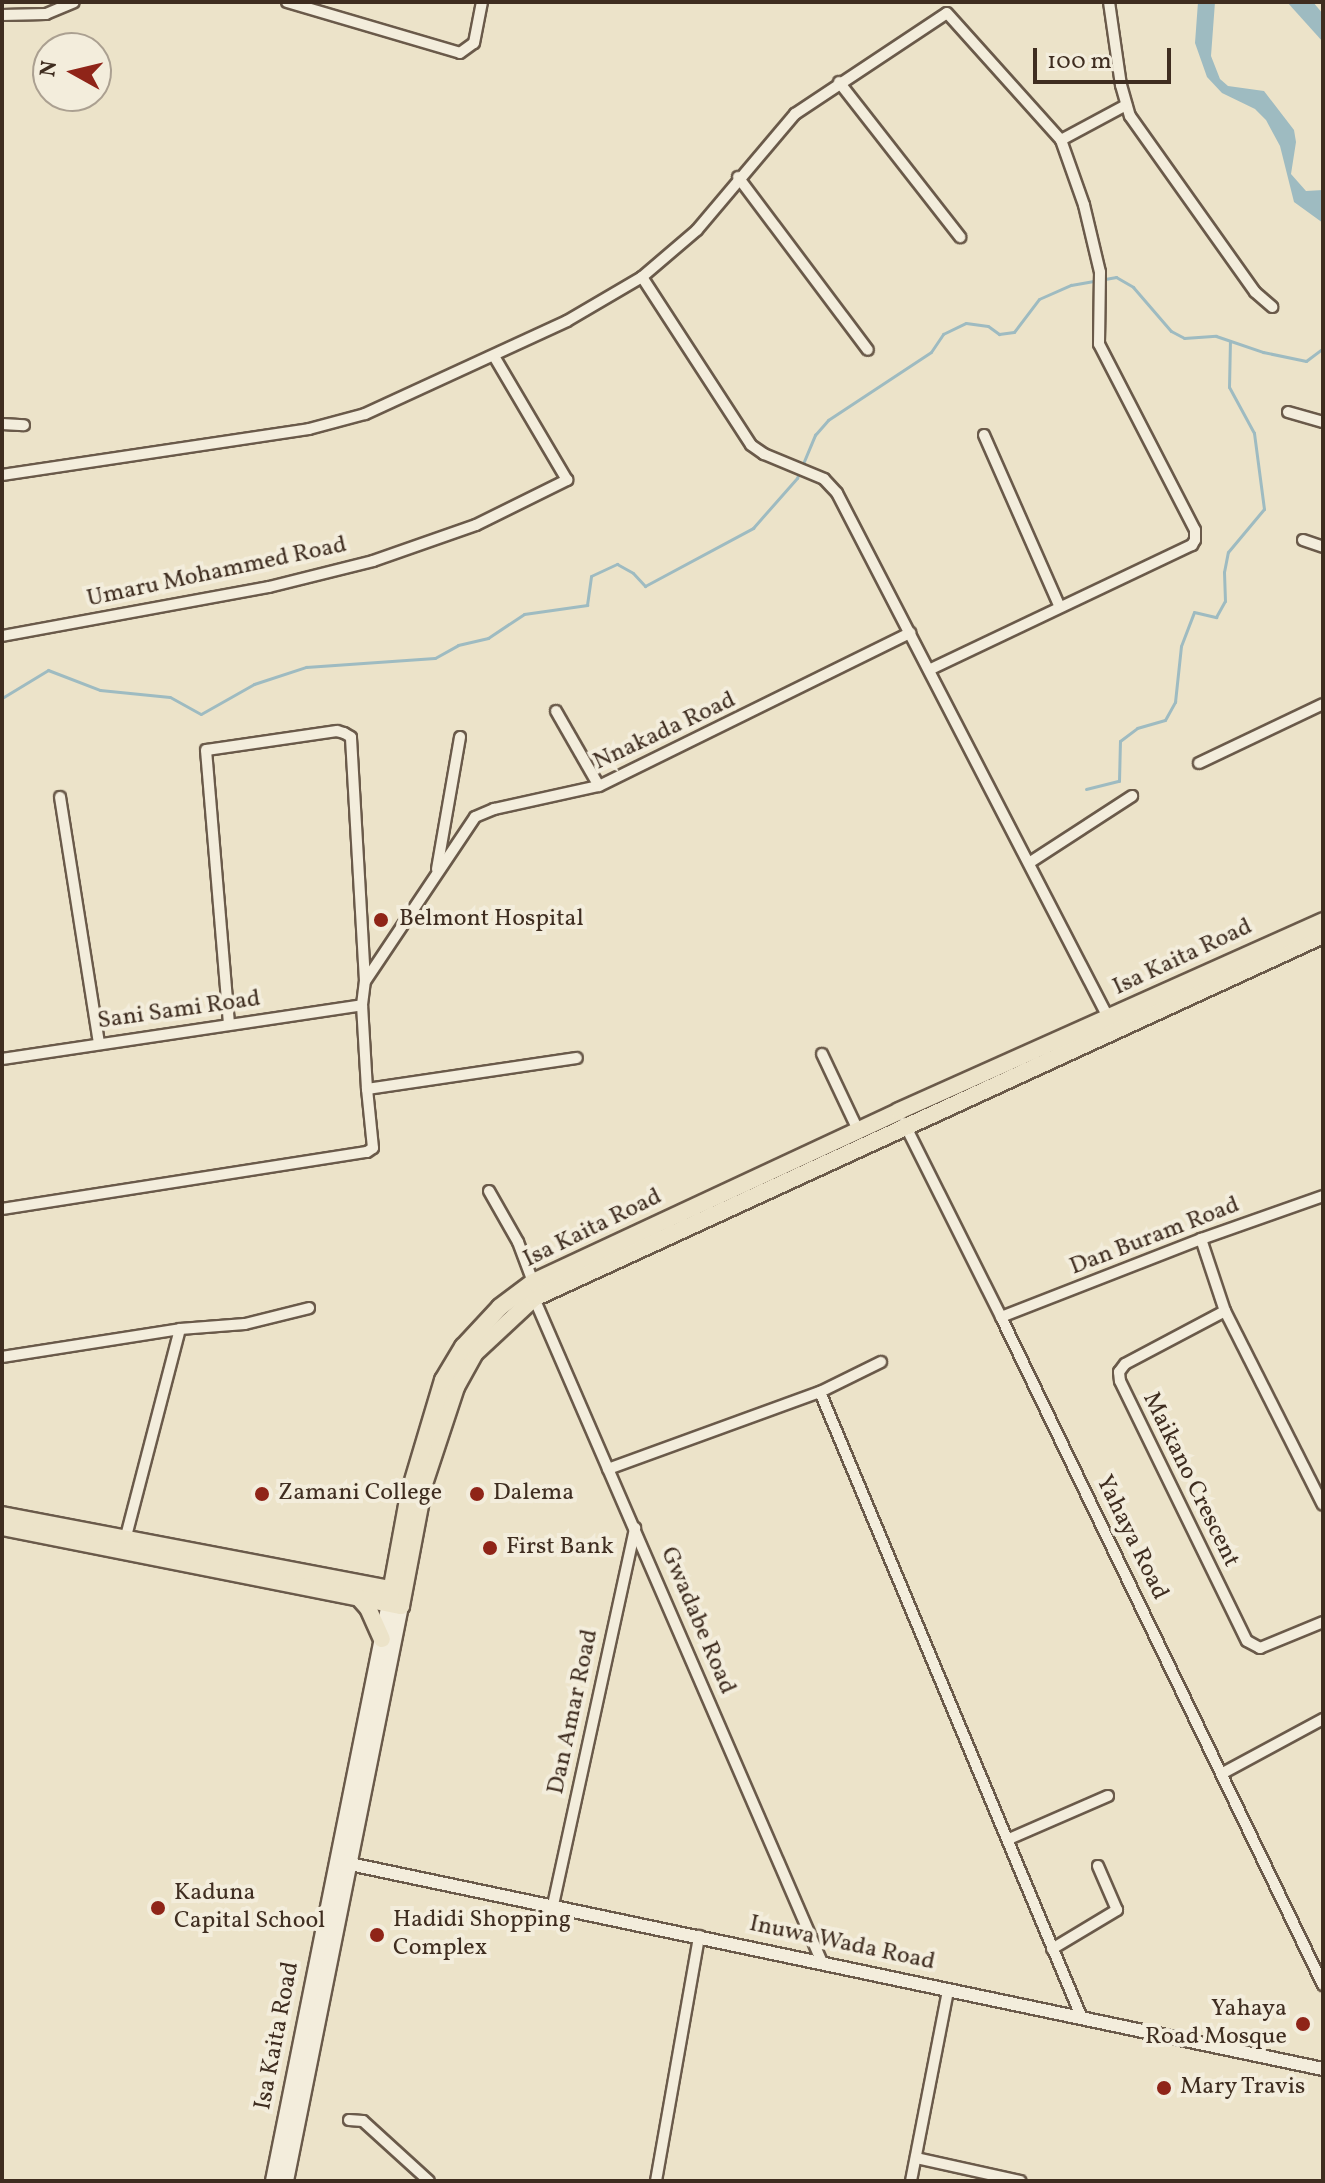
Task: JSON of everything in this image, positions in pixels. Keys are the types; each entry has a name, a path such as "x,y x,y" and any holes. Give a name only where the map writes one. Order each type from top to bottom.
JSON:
{"main road":[{"name":"Isa Kaita Road","path":"273,2181 382,1639 396,1597 396,1569 409,1494 443,1380 463,1347 500,1307 534,1290 858,1130 1323,921"},
{"name":"Isa Kaita Road","path":"286,2181 350,1864 396,1597 424,1484 456,1387 474,1354 534,1290 906,1127 1323,935"},
{"path":"2,1515 124,1544 396,1597"},
{"path":"2,1527 124,1544"},
{"path":"360,1591 396,1569"},
{"path":"360,1591 382,1639"}],"street":[{"path":"2,15 46,14 74,2"},
{"path":"287,2 456,53 465,52 474,43 482,2"},
{"path":"1109,2 1126,105 1255,292 1272,307"},
{"path":"2,475 309,429 365,414 567,321 642,277 697,230 738,177 795,114 947,13 1061,140 1084,205 1100,272 1098,331 1102,353 1195,530 1195,540 1192,545 1059,605 929,670"},
{"path":"839,82 960,237"},
{"path":"1061,140 1126,105"},
{"path":"738,177 868,350"},
{"path":"642,277 751,445 795,469 824,479 837,493 1109,1019"},
{"name":"Umaru Mohammed Road","path":"2,636 269,587 373,561 476,525 567,480 494,356"},
{"path":"1288,412 1323,422"},
{"path":"2,424 24,425"},
{"path":"984,435 1059,605"},
{"path":"1303,540 1323,547"},
{"name":"Nnakada Road","path":"365,981 475,817 494,809 599,786 910,633"},
{"path":"1199,763 1323,704"},
{"path":"556,711 599,786"},
{"path":"2,1209 367,1152 375,1144 367,1089 362,1005 365,981 351,737 337,731 206,750 229,1024"},
{"path":"436,876 460,737"},
{"path":"1029,863 1132,796"},
{"path":"60,797 99,1043"},
{"name":"Sani Sami Road","path":"2,1059 362,1005"},
{"path":"822,1054 858,1130"},
{"path":"367,1089 577,1058"},
{"name":"Yahaya Road","path":"899,1111 1321,1969 1323,1985"},
{"name":"Gwadabe Road","path":"489,1191 518,1242 534,1290 608,1469 821,1960"},
{"name":"Dan Buram Road","path":"1001,1317 1201,1239 1323,1196"},
{"path":"1201,1239 1225,1311 1323,1505"},
{"path":"2,1357 180,1329 245,1324 309,1308"},
{"name":"Maikano Crescent","path":"1225,1311 1125,1364 1119,1372 1120,1381 1247,1641 1260,1648 1323,1622"},
{"path":"124,1544 180,1329"},
{"path":"608,1469 820,1392 881,1362"},
{"path":"820,1392 1081,2016"},
{"name":"Dan Amar Road","path":"553,1905 635,1527"},
{"path":"1223,1773 1323,1719"},
{"path":"1009,1839 1108,1796"},
{"name":"Inuwa Wada Road","path":"350,1864 821,1960 1323,2069"},
{"path":"1052,1949 1117,1910 1098,1866"},
{"path":"656,2181 699,1936"},
{"path":"911,2181 948,1990"},
{"path":"349,2120 363,2121 429,2181"},
{"path":"916,2158 1020,2181"}],"water":[{"path":"1198,2 1215,2 1211,56 1220,79 1228,86 1264,91 1294,130 1296,142 1291,174 1306,191 1323,190 1323,223 1294,202 1280,146 1266,120 1255,109 1222,93 1207,77 1195,43"},
{"path":"1287,2 1313,2 1323,14 1323,42"}],"waterway":[{"path":"2,698 48,670 100,690 170,697 201,714 254,684 306,667 435,658 458,645 488,638 524,614 587,605 591,576 617,564 633,573 645,586 753,528 797,478 815,435 828,420 931,352 943,334 966,323 988,326 999,334 1014,332 1039,299 1071,285 1116,277 1133,287 1171,331 1184,338 1216,336 1263,352 1306,361 1323,348"},
{"path":"1086,789 1119,781 1120,741 1137,728 1165,720 1175,702 1181,646 1194,612 1216,617 1225,601 1224,572 1228,552 1264,509 1254,433 1229,387 1230,341"}],"place":[{"name":"Belmont Hospital","path":"381,920"},
{"name":"Zamani College","path":"262,1494"},
{"name":"Dalema","path":"477,1494"},
{"name":"First Bank","path":"490,1548"},
{"name":"Kaduna Capital School","path":"158,1908"},
{"name":"Hadidi Shopping Complex","path":"377,1935"},
{"name":"Yahaya Road Mosque","path":"1303,2024"},
{"name":"Mary Travis","path":"1164,2088"}]}
